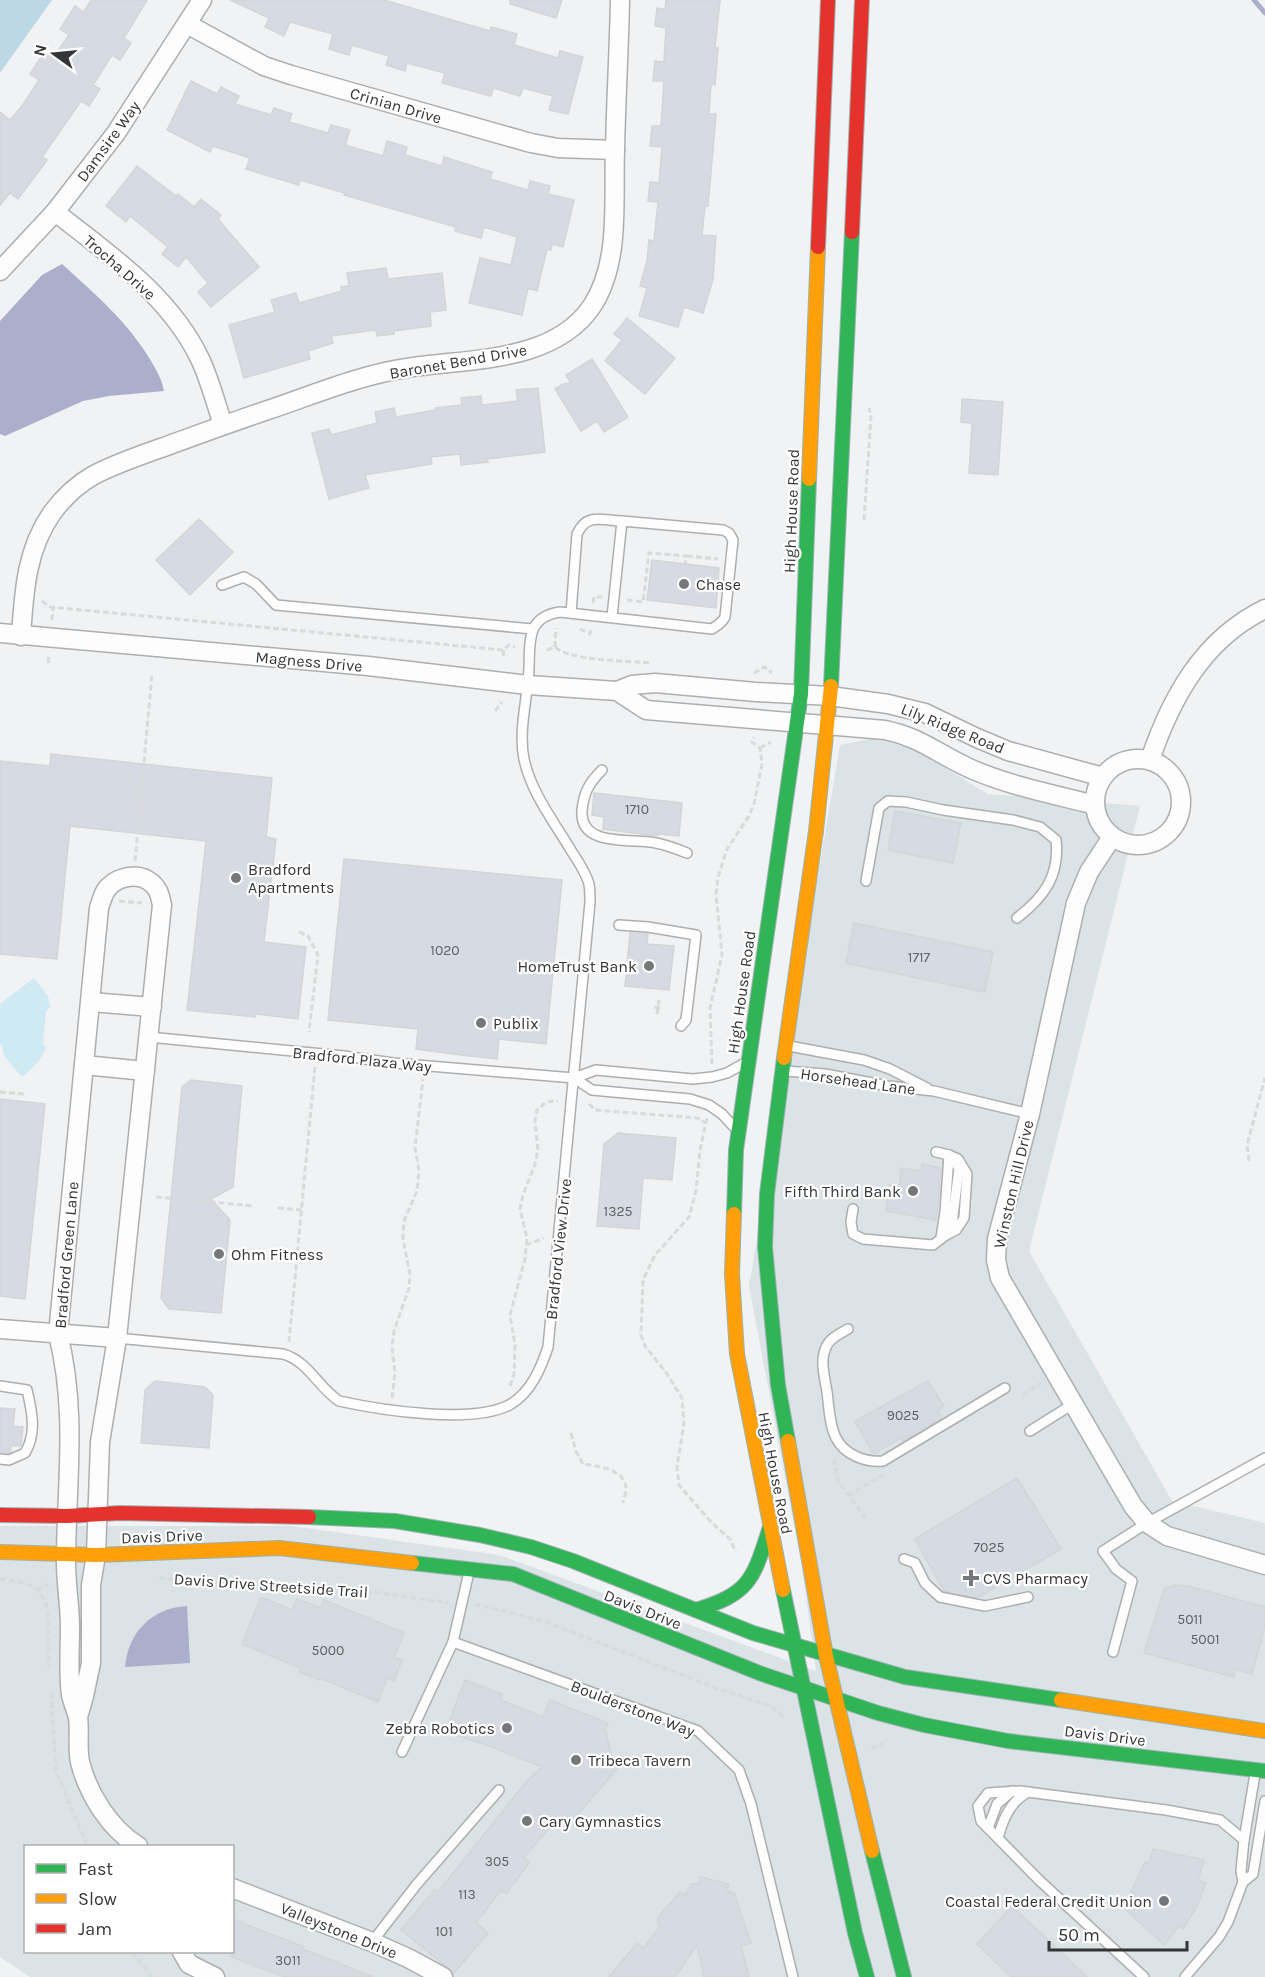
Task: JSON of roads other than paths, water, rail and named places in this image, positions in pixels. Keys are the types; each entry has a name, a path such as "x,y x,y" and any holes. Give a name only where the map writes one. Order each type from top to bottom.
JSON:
{"main road":[{"name":"High House Road","path":"828,0 801,694 736,1150 732,1274 737,1354 747,1411 803,1690 855,1933 867,1977"},
{"name":"High House Road","path":"862,0 830,696 816,831 785,1045 767,1194 765,1247 778,1385 826,1656 847,1739 861,1811 904,1977"},
{"name":"Davis Drive","path":"0,1515 67,1516 97,1513 318,1517 395,1521 480,1535 531,1547 573,1561 753,1633 905,1677 1265,1731"},
{"path":"696,1610 740,1594 754,1575 770,1526"},
{"name":"Davis Drive","path":"0,1552 96,1555 279,1548 513,1574 803,1690 924,1725 1008,1741 1261,1770"}],"street":[{"name":"Damsire Way","path":"0,271 55,212 116,133 202,0"},
{"name":"Baronet Bend Drive","path":"21,636 27,570 37,537 52,513 68,494 92,476 117,464 223,425 360,380 404,368 517,353 544,345 579,321 603,285 609,266 614,223 621,0"},
{"name":"Crinian Drive","path":"187,24 264,66 291,75 531,143 558,148 615,150"},
{"name":"Trocha Drive","path":"55,212 146,285 171,314 200,359 223,425"},
{"path":"1150,760 1163,723 1193,670 1223,636 1265,609"},
{"name":"Magness Drive","path":"0,633 368,666 528,685 617,692 645,710 796,722"},
{"name":"Magness Drive","path":"617,692 632,685 654,683 801,694"},
{"name":"Lily Ridge Road","path":"801,694 908,708 925,713 1000,748 1103,777"},
{"name":"Lily Ridge Road","path":"796,722 911,736 983,774 1095,804"},
{"path":"1137,758 1150,760 1170,772 1176,781 1181,793 1180,814 1175,825 1159,840 1146,845 1123,843 1112,837 1102,826 1095,804 1096,790 1103,777 1114,766 1137,758"},
{"name":"Winston Hill Drive","path":"1112,837 1089,872 1076,903 1030,1114 997,1239 996,1260 1000,1278 1133,1506 1147,1523 1167,1536 1265,1565"},
{"name":"Bradford Green Lane","path":"67,1516 69,1404 66,1365 58,1334 99,908 105,891 123,877 133,876 151,882 158,891 162,905 152,1007"},
{"path":"78,1717 91,1664 91,1585 96,1555 101,1434 117,1338 152,1007 91,1002"},
{"path":"84,1065 146,1071"},
{"path":"0,1329 117,1338"},
{"path":"67,1516 69,1667 72,1696 78,1717 80,1761 86,1781 109,1821 126,1839 136,1845"},
{"name":"Valleystone Drive","path":"234,1889 372,1942 433,1970 443,1977"},
{"path":"183,1953 189,1964 215,1977"}],"lane":[{"path":"222,585 244,577 256,584 276,605 533,629 534,625 548,614 571,613 712,629 722,623 725,617 733,540 729,533 723,530 588,520 583,523 577,534 571,613"},
{"path":"612,617 622,521"},
{"name":"Bradford View Drive","path":"117,1338 283,1354 302,1364 329,1394 339,1401 391,1409 457,1415 494,1411 512,1404 534,1380 548,1347 590,902 589,884 581,866 533,787 524,760 522,741 533,629"},
{"path":"602,771 590,782 583,794 582,817 587,828 594,835 603,839 656,843 687,853"},
{"path":"866,881 879,808 888,801 1012,820 1040,827 1056,840 1058,856 1052,877 1037,903 1017,918"},
{"path":"619,925 696,935 686,1020 681,1026"},
{"name":"Bradford Plaza Way","path":"149,1037 425,1066 574,1078 596,1070 693,1079 728,1073 749,1061"},
{"name":"Horsehead Lane","path":"785,1045 864,1060 890,1069 934,1091"},
{"name":"Horsehead Lane","path":"782,1071 825,1074 888,1086 934,1091 1030,1114"},
{"name":"Bradford Plaza Way","path":"574,1078 592,1090 690,1099 709,1105 722,1114 739,1133"},
{"path":"853,1209 851,1222 853,1234 863,1239 933,1245 956,1230 964,1218 967,1174 958,1159 936,1152"},
{"path":"943,1237 949,1155"},
{"path":"848,1329 830,1341 825,1348 822,1360 836,1439 851,1454 867,1461 883,1461 1005,1388"},
{"path":"0,1386 27,1390 32,1414 32,1436 25,1453 9,1460 0,1459"},
{"path":"1030,1431 1073,1404"},
{"path":"1113,1652 1132,1581 1116,1569 1103,1551 1147,1523 1265,1458"},
{"path":"904,1559 915,1563 925,1583 940,1597 985,1606 1029,1597"},
{"path":"402,1752 453,1642 470,1569"},
{"name":"Boulderstone Way","path":"453,1642 698,1731 739,1770 751,1804 793,1977"},
{"path":"1243,1882 1241,1871 1244,1840 1261,1770"},
{"path":"372,1942 417,1884 499,1790"},
{"path":"988,1828 998,1804 1012,1791"},
{"path":"1144,1977 1069,1909 981,1821 978,1806 988,1793 1028,1792 1166,1810 1220,1820 1244,1840"},
{"path":"998,1838 1012,1805 1028,1792"},
{"path":"1185,1977 1219,1937 1228,1922 1243,1882 1253,1874 1265,1801"}],"waterway":[{"path":"1254,0 1265,13"}],"place":[{"name":"Chase","path":"684,584"},
{"name":"Bradford Apartments","path":"236,878"},
{"name":"HomeTrust Bank","path":"649,966"},
{"name":"Publix","path":"481,1023"},
{"name":"Fifth Third Bank","path":"913,1191"},
{"name":"Ohm Fitness","path":"219,1254"},
{"name":"CVS Pharmacy","path":"971,1578"},
{"name":"Zebra Robotics","path":"507,1728"},
{"name":"Tribeca Tavern","path":"576,1760"},
{"name":"Cary Gymnastics","path":"527,1821"},
{"name":"Coastal Federal Credit Union","path":"1164,1901"}]}
